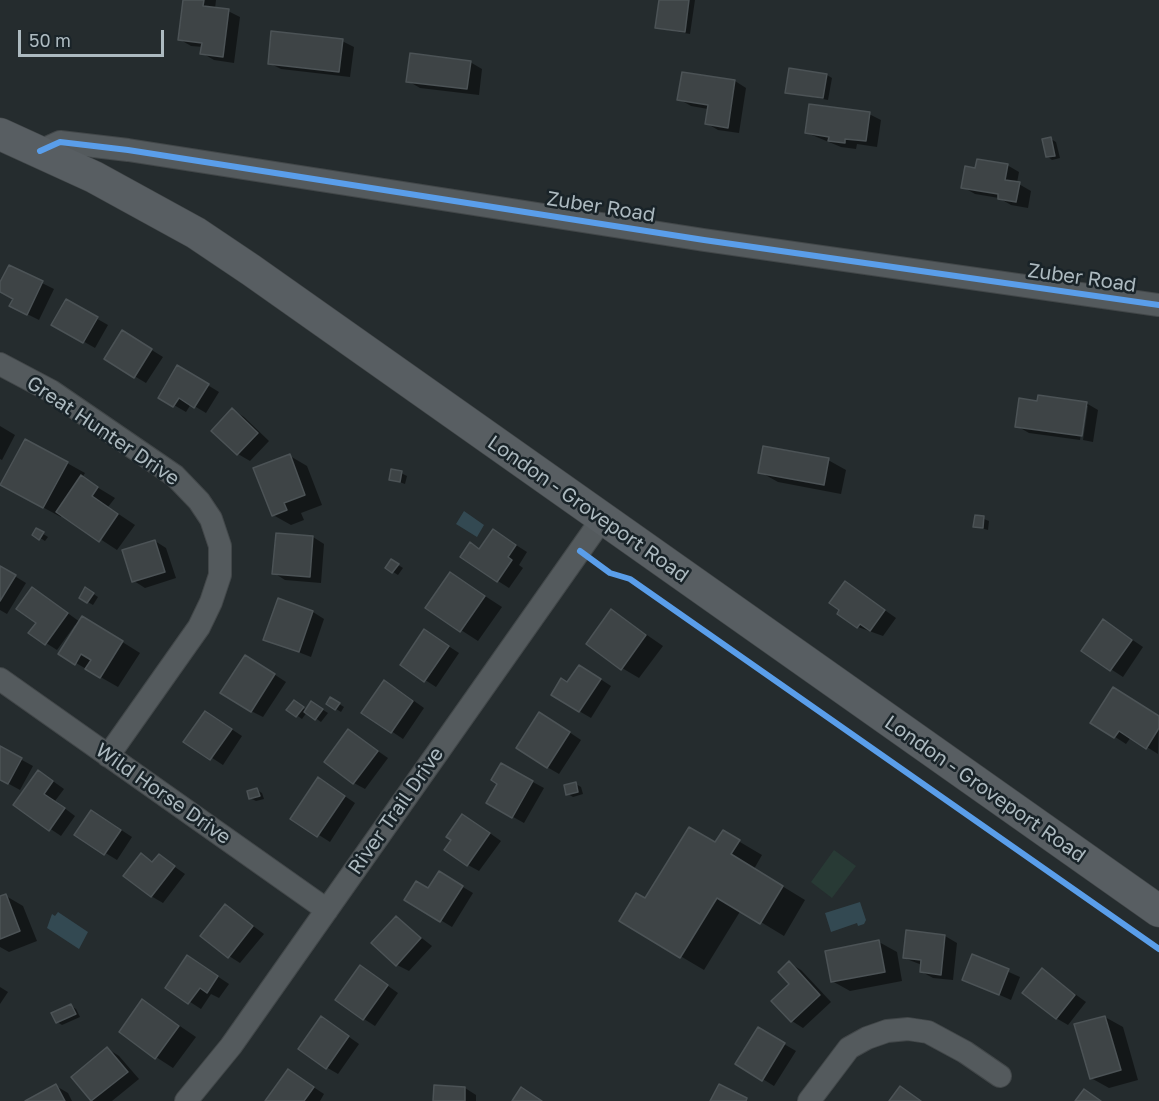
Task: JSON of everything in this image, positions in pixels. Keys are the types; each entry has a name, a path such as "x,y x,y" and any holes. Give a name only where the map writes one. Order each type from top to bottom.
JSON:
{"main road":[{"name":"London - Groveport Road","path":"0,134 94,177 196,233 1159,911"}],"street":[{"name":"Zuber Road","path":"40,151 60,142 128,150 704,240 1159,305"},
{"name":"Great Hunter Drive","path":"0,364 51,391 175,476 199,501 211,519 220,546 220,575 199,627 108,756"},
{"name":"River Trail Drive","path":"186,1101 231,1046 602,519"},
{"name":"Wild Horse Drive","path":"0,679 327,910"},
{"path":"809,1101 849,1048 887,1031 908,1029 928,1032 965,1052 1000,1076"}],"green space":[{"path":"834,850 856,866 832,898 811,882"}],"water":[{"path":"464,511 484,525 477,537 456,524"},
{"path":"860,902 866,920 864,924 858,926 857,923 831,932 825,913"},
{"path":"58,912 88,932 79,949 47,928 52,914 55,916"}],"building":[{"path":"183,0 204,0 203,6 229,9 223,57 200,54 202,43 178,40"},
{"path":"659,0 689,0 685,32 655,28"},
{"path":"271,31 343,39 339,72 268,64"},
{"path":"410,53 471,61 467,89 406,82"},
{"path":"789,68 827,74 823,98 785,93"},
{"path":"682,72 735,80 728,128 705,124 708,105 677,100"},
{"path":"809,104 870,112 866,141 845,139 845,143 828,141 829,137 805,133"},
{"path":"1051,137 1055,156 1046,157 1042,139"},
{"path":"977,159 1008,164 1005,180 1020,182 1016,202 998,199 998,194 961,188 965,166 975,168"},
{"path":"9,265 43,281 27,315 9,306 13,299 0,292 0,282"},
{"path":"66,299 98,317 83,343 51,325"},
{"path":"122,330 152,349 134,378 104,359"},
{"path":"177,365 209,384 194,408 179,398 173,407 158,398"},
{"path":"1038,395 1087,402 1082,436 1015,427 1019,398 1037,401"},
{"path":"232,408 258,433 237,455 211,431"},
{"path":"25,439 68,462 43,508 0,485"},
{"path":"763,446 829,458 824,485 758,473"},
{"path":"290,454 305,495 284,503 287,510 272,516 253,468"},
{"path":"391,469 402,471 400,482 389,480"},
{"path":"81,475 98,487 92,496 118,514 99,542 56,512"},
{"path":"975,515 984,516 983,528 973,527"},
{"path":"36,528 44,532 39,540 32,535"},
{"path":"493,529 516,545 508,557 512,560 497,582 460,557 470,542 479,549"},
{"path":"276,533 313,536 310,577 272,574"},
{"path":"155,540 165,572 132,582 122,550"},
{"path":"391,559 399,564 392,573 385,568"},
{"path":"0,566 16,575 0,601"},
{"path":"450,572 485,596 460,632 425,608"},
{"path":"845,581 885,610 870,631 860,624 857,628 837,614 839,610 829,603"},
{"path":"32,587 68,613 45,645 28,633 36,623 16,609"},
{"path":"85,587 94,593 87,603 79,598"},
{"path":"278,598 313,611 299,652 263,640"},
{"path":"611,609 646,635 621,670 586,644"},
{"path":"82,616 123,641 100,678 85,669 91,660 81,654 75,665 58,654"},
{"path":"1103,619 1132,640 1110,671 1081,651"},
{"path":"424,629 449,646 424,682 400,665"},
{"path":"245,655 275,674 251,712 220,693"},
{"path":"579,665 601,679 579,712 551,695 561,678 567,682"},
{"path":"384,680 413,701 391,733 361,713"},
{"path":"1113,687 1159,716 1159,728 1146,749 1119,731 1114,738 1090,723"},
{"path":"330,697 340,703 335,710 326,704"},
{"path":"294,700 304,707 296,717 286,710"},
{"path":"311,701 323,709 315,720 304,712"},
{"path":"205,711 232,729 210,760 183,742"},
{"path":"539,712 570,732 547,768 516,748"},
{"path":"348,729 378,751 353,784 324,762"},
{"path":"0,746 22,758 8,784 0,780"},
{"path":"501,763 533,781 512,818 486,803 497,784 491,780"},
{"path":"38,770 53,781 44,794 65,808 49,831 13,805"},
{"path":"318,777 345,796 317,837 290,819"},
{"path":"576,782 578,792 566,795 564,785"},
{"path":"257,788 260,796 249,799 247,791"},
{"path":"91,810 121,830 104,855 74,835"},
{"path":"462,814 490,833 467,866 444,850 451,840 446,837"},
{"path":"689,827 715,842 723,830 740,840 731,854 783,886 760,924 717,898 680,958 619,921 636,893 645,898"},
{"path":"141,853 152,862 159,854 175,866 151,897 123,876"},
{"path":"439,871 463,886 440,922 404,900 416,881 428,888"},
{"path":"6,894 20,931 0,939 0,896"},
{"path":"225,904 253,926 228,958 200,936"},
{"path":"396,916 421,938 396,966 371,943"},
{"path":"906,930 945,935 941,975 920,972 921,960 903,958"},
{"path":"879,940 885,972 831,982 825,951"},
{"path":"972,954 1009,969 999,995 962,980"},
{"path":"187,955 218,976 207,993 200,988 188,1004 165,988"},
{"path":"789,961 820,995 791,1022 771,1001 789,984 778,972"},
{"path":"360,965 388,985 363,1020 335,1000"},
{"path":"1042,968 1075,995 1056,1019 1022,993"},
{"path":"142,999 179,1026 155,1059 119,1032"},
{"path":"71,1004 76,1014 56,1023 51,1013"},
{"path":"321,1016 349,1036 326,1069 298,1049"},
{"path":"1105,1016 1121,1070 1090,1079 1074,1024"},
{"path":"758,1027 785,1043 762,1081 735,1064"},
{"path":"107,1047 128,1072 91,1101 71,1077"},
{"path":"288,1069 314,1087 304,1101 265,1101"},
{"path":"56,1084 65,1101 25,1101"},
{"path":"719,1084 747,1098 746,1101 710,1101"},
{"path":"434,1085 465,1087 465,1101 433,1101"},
{"path":"900,1086 921,1101 889,1101"},
{"path":"521,1087 542,1101 512,1101"},
{"path":"1084,1089 1101,1101 1075,1101"}],"cycle path":[{"path":"40,151 60,142 128,150 704,240 1159,305"},
{"path":"580,551 610,573 630,579 1159,949"}]}
